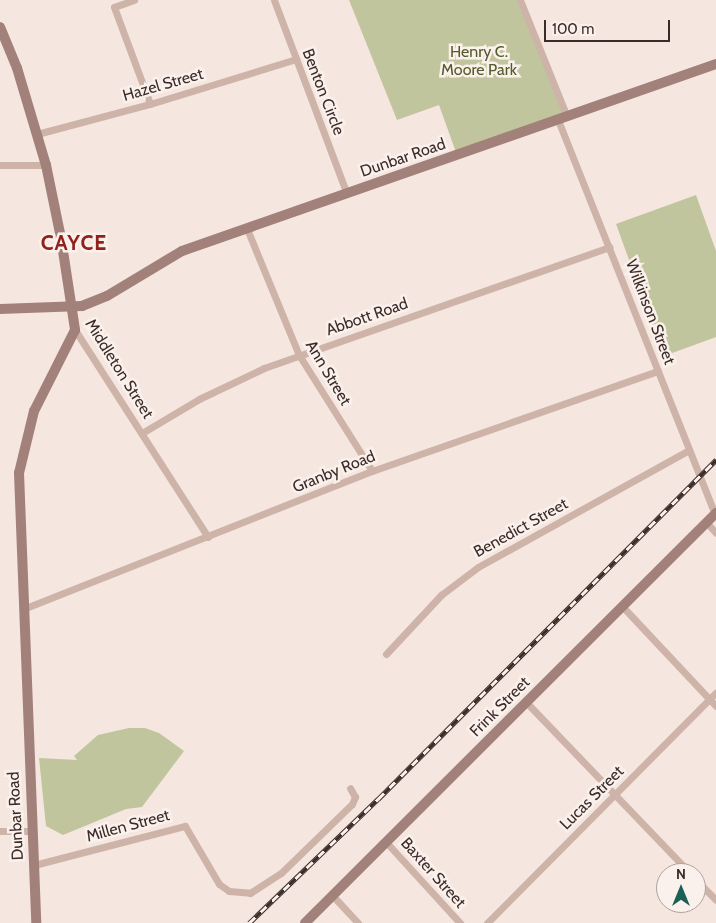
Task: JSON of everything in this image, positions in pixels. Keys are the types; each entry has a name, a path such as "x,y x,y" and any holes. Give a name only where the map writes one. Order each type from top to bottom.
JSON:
{"street":[{"path":"134,0 114,7 150,104"},
{"name":"Benton Circle","path":"274,0 348,194"},
{"name":"Wilkinson Street","path":"520,0 609,247 689,450 716,513"},
{"name":"Middleton Street","path":"0,27 46,165 61,238 74,330 208,537"},
{"name":"Hazel Street","path":"37,134 150,104 296,59"},
{"name":"Dunbar Road","path":"0,310 70,308 107,296 165,259 716,64"},
{"path":"0,165 46,165"},
{"name":"Ann Street","path":"247,229 299,355 372,471"},
{"name":"Abbott Road","path":"142,433 223,387 299,355 609,247"},
{"name":"Dunbar Road","path":"36,923 18,491 22,454 44,387 74,330"},
{"name":"Granby Road","path":"23,609 372,471 658,371"},
{"name":"Benedict Street","path":"386,654 441,595 478,567 689,450"},
{"name":"Frink Street","path":"305,923 716,513"},
{"path":"707,523 716,534"},
{"path":"622,606 716,706"},
{"name":"Lucas Street","path":"487,923 716,692"},
{"path":"526,702 680,863"},
{"name":"Millen Street","path":"34,865 185,826 219,884 229,891 250,893 281,873 352,804 355,796 350,788"},
{"path":"0,831 32,830"},
{"name":"Baxter Street","path":"386,842 460,923"},
{"path":"706,890 716,900"},
{"path":"332,895 358,923"}],"green space":[{"name":"Henry C. Moore Park","path":"349,0 520,0 567,117 457,155 439,105 397,120"},
{"path":"696,195 716,251 716,337 664,356 616,224"},
{"path":"129,728 145,728 159,733 184,751 142,807 126,809 63,835 46,826 39,758 77,760 74,756 98,735"}],"railway":[{"path":"249,923 378,799 716,460"}],"district":[{"name":"CAYCE","path":"74,243"}]}
